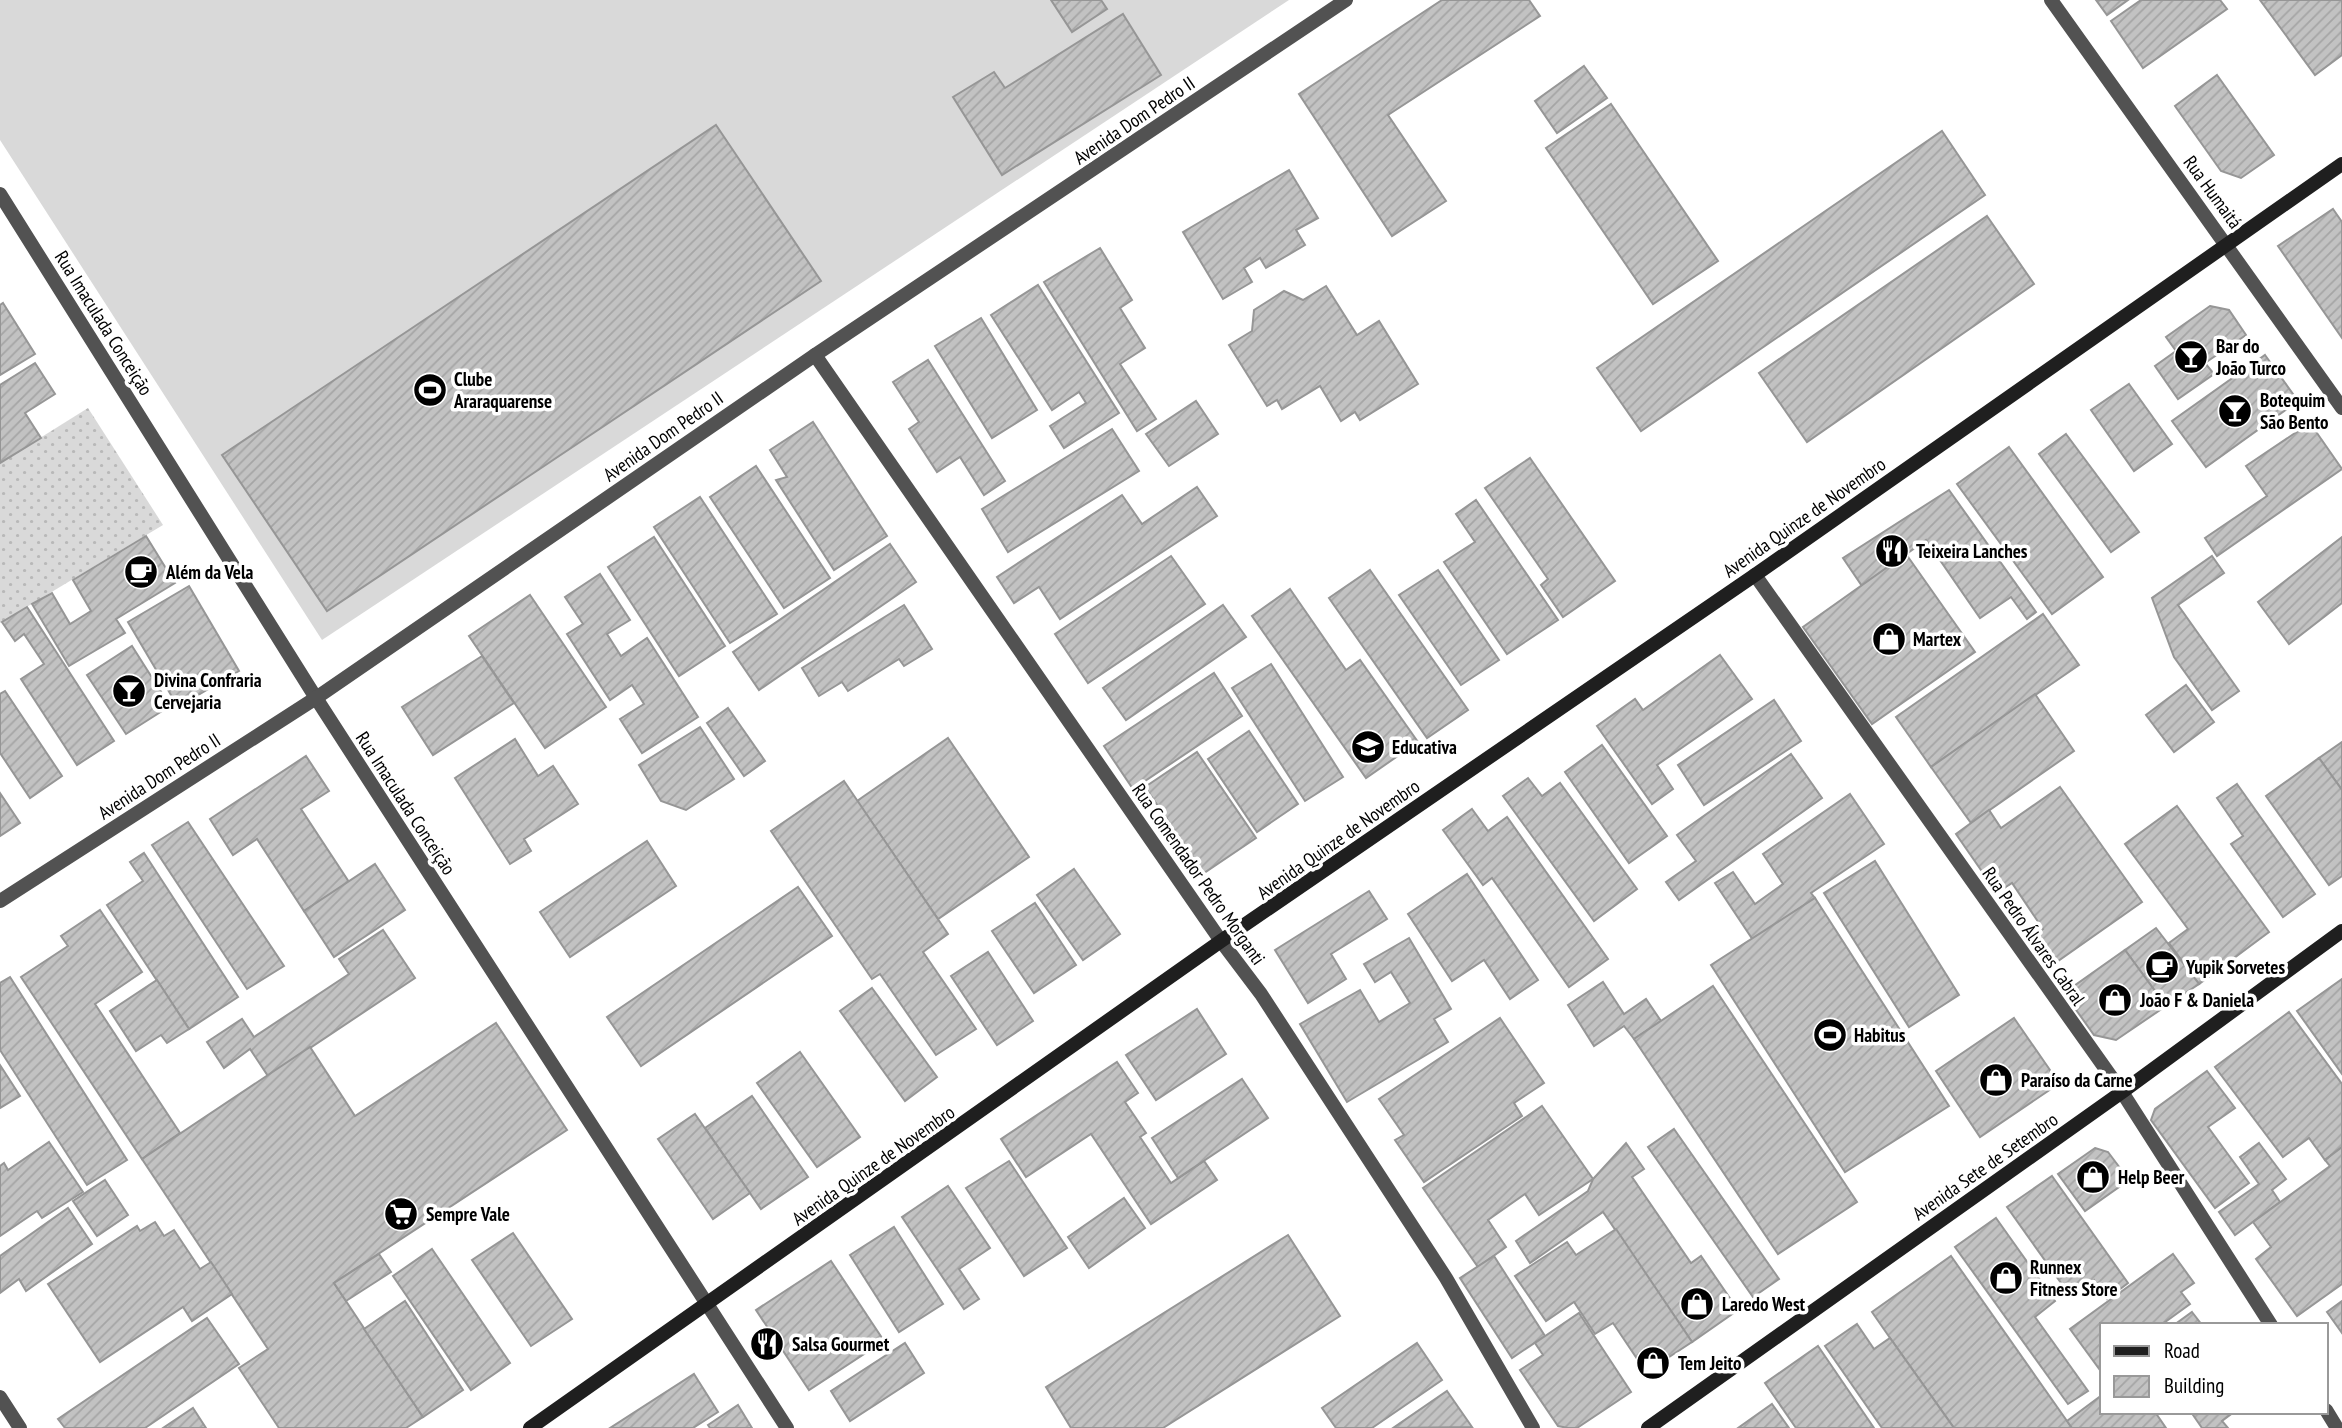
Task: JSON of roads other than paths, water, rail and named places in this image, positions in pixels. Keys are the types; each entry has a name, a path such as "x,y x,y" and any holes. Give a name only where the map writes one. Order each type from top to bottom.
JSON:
{"street":[{"name":"Avenida Dom Pedro II","path":"0,901 316,698 815,355 1346,0"},
{"name":"Rua Humaitá","path":"2051,0 2227,243 2342,408"},
{"name":"Avenida Quinze de Novembro","path":"530,1428 1221,942 1755,575 2342,164"},
{"name":"Rua Imaculada Conceição","path":"0,194 316,698 787,1428"},
{"name":"Rua Comendador Pedro Morganti","path":"815,355 1221,942 1261,994 1446,1278 1533,1428"},
{"name":"Rua Pedro Álvares Cabral","path":"1755,575 2122,1092 2270,1323"},
{"name":"Avenida Sete de Setembro","path":"1647,1428 2122,1092 2342,931"},
{"path":"0,1397 20,1428"}],"place":[{"name":"Bar do João Turco","path":"2191,357"},
{"name":"Clube Araraquarense","path":"430,390"},
{"name":"Botequim São Bento","path":"2235,411"},
{"name":"Teixeira Lanches","path":"1892,551"},
{"name":"Além da Vela","path":"141,572"},
{"name":"Martex","path":"1889,639"},
{"name":"Divina Confraria Cervejaria","path":"129,691"},
{"name":"Educativa","path":"1368,747"},
{"name":"Yupik Sorvetes","path":"2162,967"},
{"name":"João F & Daniela","path":"2115,1000"},
{"name":"Habitus","path":"1830,1035"},
{"name":"Paraíso da Carne","path":"1996,1080"},
{"name":"Help Beer","path":"2093,1177"},
{"name":"Sempre Vale","path":"401,1214"},
{"name":"Runnex Fitness Store","path":"2006,1278"},
{"name":"Laredo West","path":"1697,1304"},
{"name":"Salsa Gourmet","path":"767,1344"},
{"name":"Tem Jeito","path":"1653,1363"}]}
